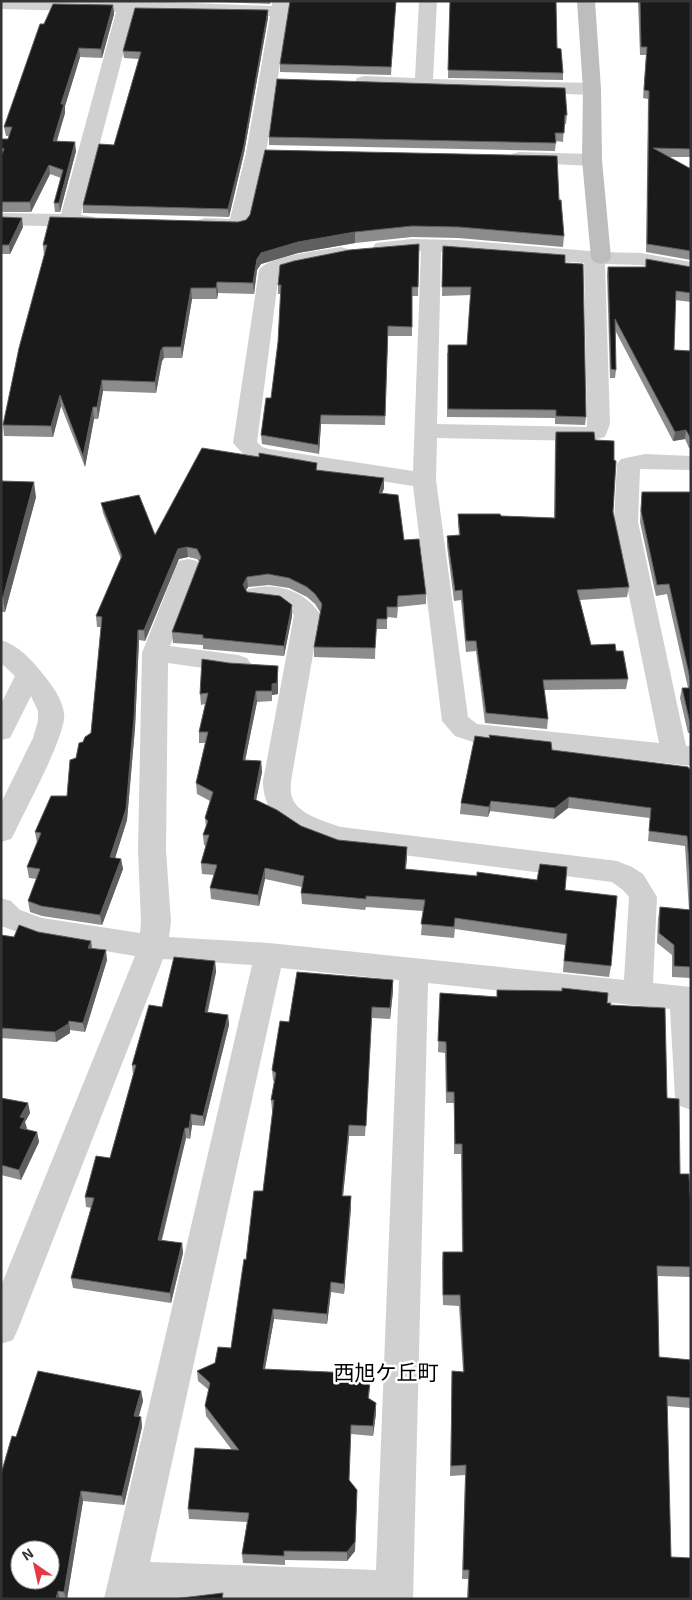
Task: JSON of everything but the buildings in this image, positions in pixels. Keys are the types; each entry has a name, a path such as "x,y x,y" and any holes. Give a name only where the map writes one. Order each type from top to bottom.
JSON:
{"street":[{"path":"424,83 428,1"},
{"path":"424,431 588,434 597,432 599,424 597,258 592,160 592,89 586,1"},
{"path":"1,4 280,6 256,153 239,226 190,224"},
{"path":"70,220 127,4"},
{"path":"268,79 287,80"},
{"path":"346,81 592,89"},
{"path":"256,153 275,153"},
{"path":"503,158 592,160"},
{"path":"1,219 110,221"},
{"path":"431,245 424,480 455,721 464,729 473,733 683,756 626,522 629,464 645,461 691,462"},
{"path":"424,480 265,456 254,452 245,443 269,270 277,265 304,259 382,247 431,245 597,258 641,259 691,268"},
{"path":"1,1329 154,947 156,922 152,850 155,653 188,567"},
{"path":"257,595 290,598 304,609 307,614 277,666 276,781 278,798 287,810 306,824 341,837 617,872 629,878 638,886 643,897 638,994"},
{"path":"1,649 29,674 44,695 51,710 51,723 1,832"},
{"path":"155,653 230,663 277,666"},
{"path":"1,731 29,674"},
{"path":"1,910 10,918 40,929 154,947 269,955 688,999 691,1097"},
{"path":"269,955 125,1589 394,1594 414,970"}],"district":[{"name":"西旭ケ丘町","path":"386,1373"}]}
